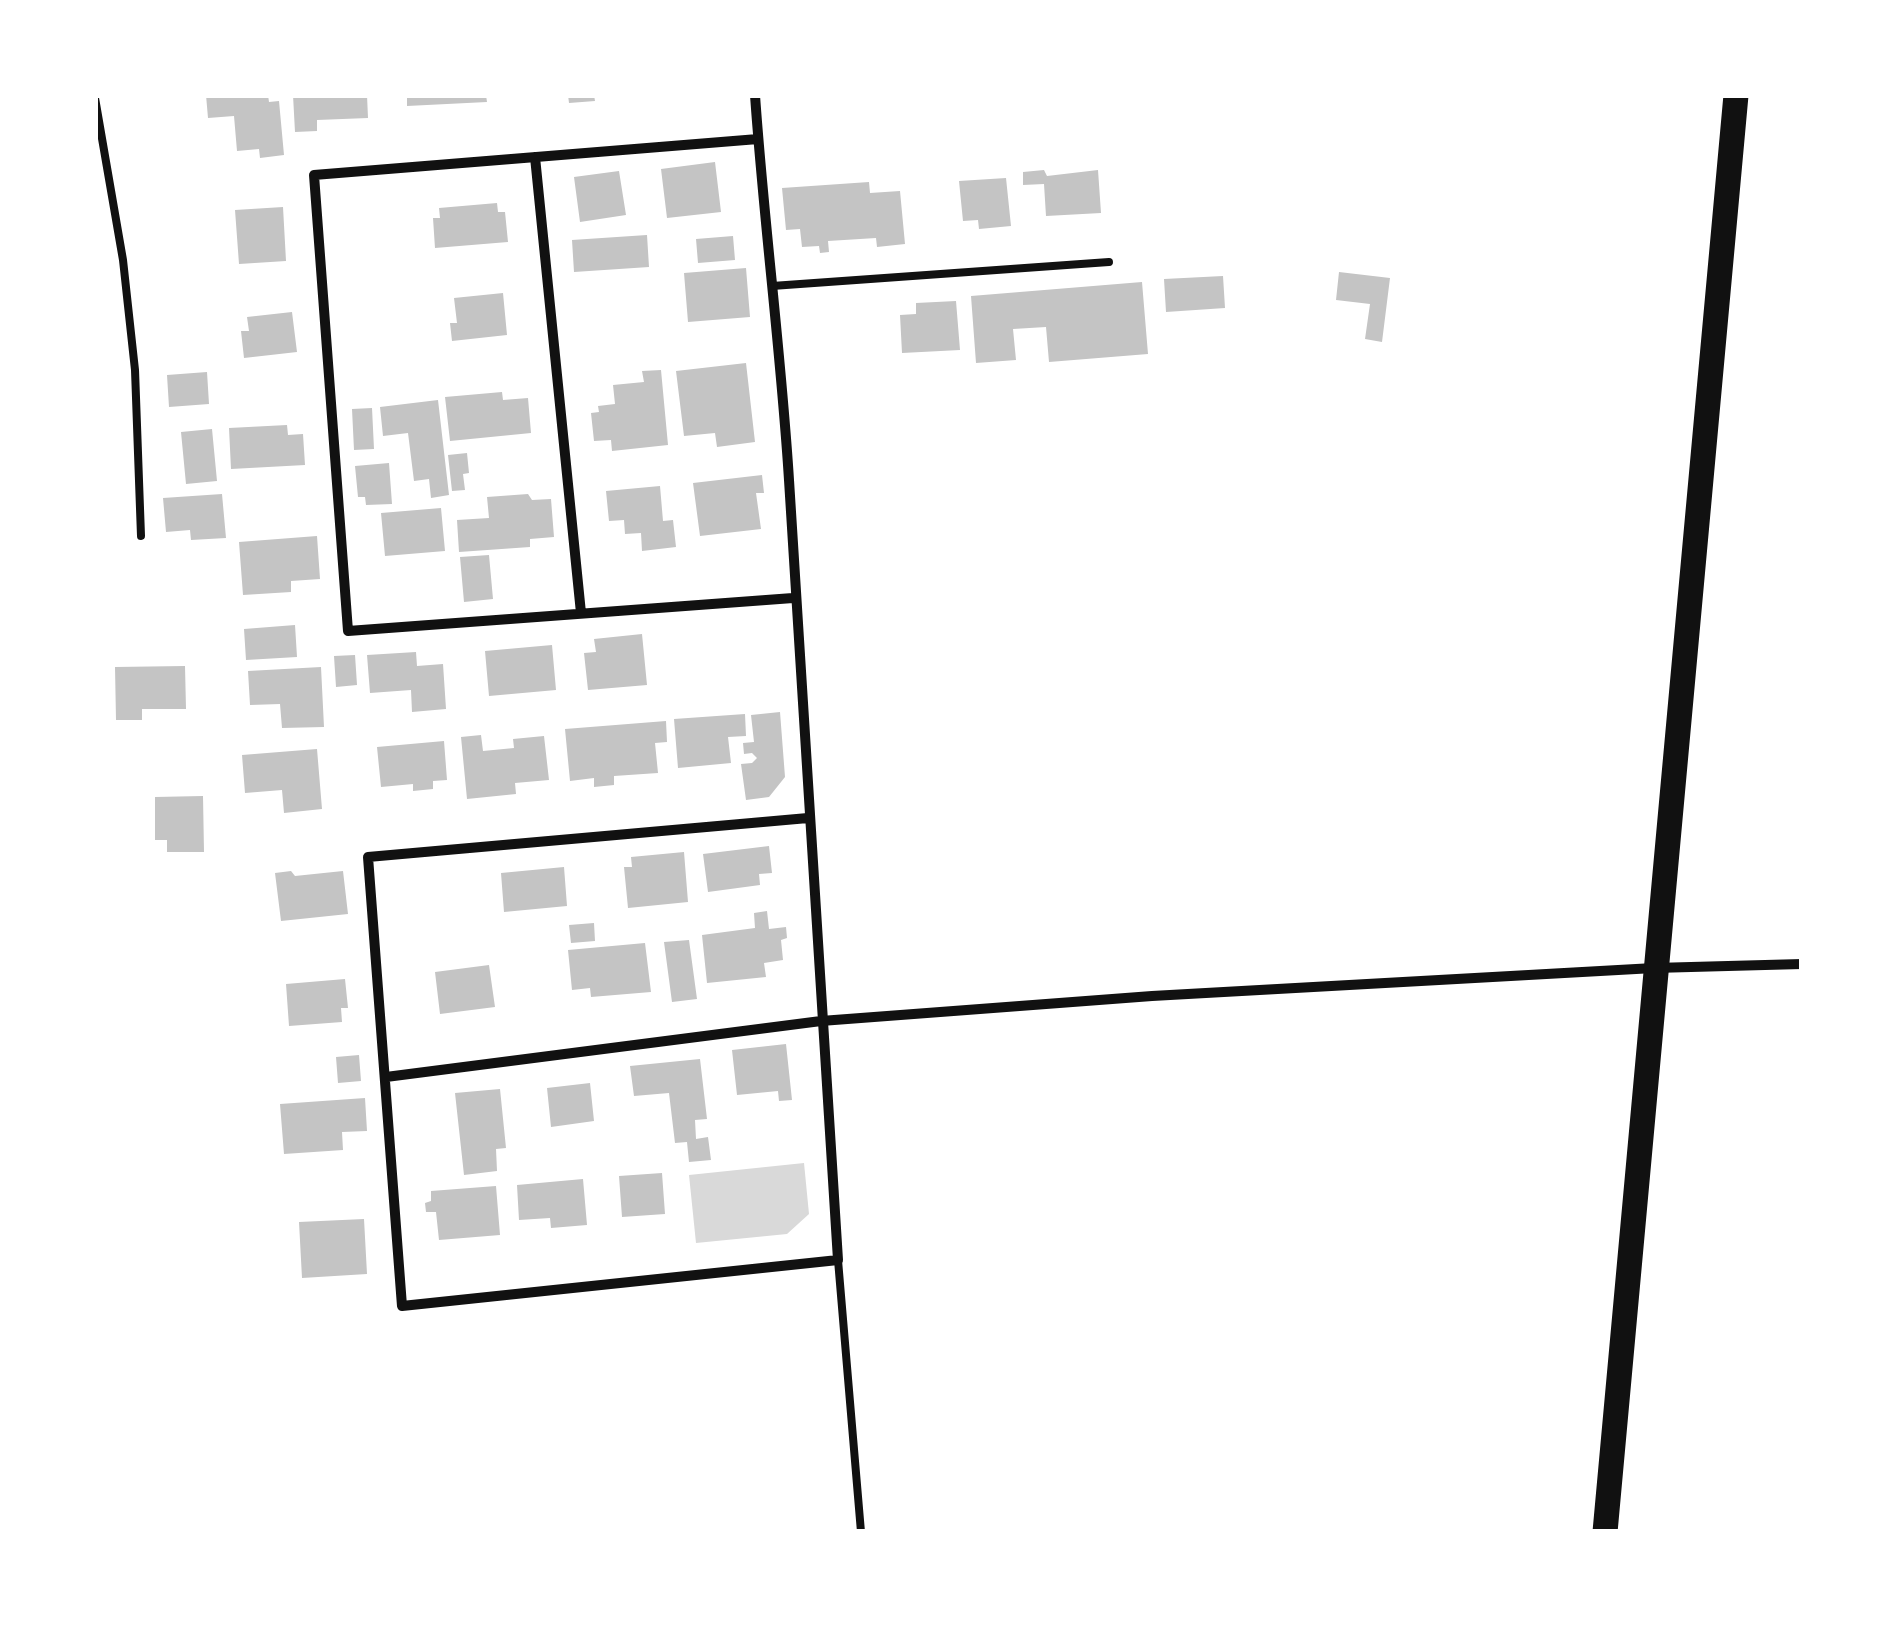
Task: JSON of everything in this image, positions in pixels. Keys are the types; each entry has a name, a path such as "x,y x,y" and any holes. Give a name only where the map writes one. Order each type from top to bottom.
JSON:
{"main road":[{"path":"1605,1532 1736,95"}],"street":[{"path":"755,95 788,480 838,1260 402,1306 368,857 808,818"},
{"path":"758,138 314,175 348,631 793,598"},
{"path":"535,157 581,614"},
{"path":"386,1077 822,1021 1152,996 1654,968 1802,964"}],"lane":[{"path":"95,98 123,260 134,370 140,536"},
{"path":"772,286 1109,262"},
{"path":"838,1260 861,1532"}],"shaded area":[{"path":"804,1163 809,1214 787,1234 696,1243 689,1175"}],"building":[{"path":"206,95 268,95 269,102 279,101 284,155 260,158 259,149 237,151 234,116 208,118"},
{"path":"293,95 367,95 368,118 317,120 317,131 295,132"},
{"path":"407,95 486,95 487,102 407,106"},
{"path":"568,95 594,95 595,101 569,103"},
{"path":"715,162 721,212 667,218 661,169"},
{"path":"1044,170 1047,176 1098,170 1101,213 1046,216 1044,184 1023,185 1023,172"},
{"path":"619,171 626,215 580,222 574,177"},
{"path":"1006,178 1011,226 979,229 978,220 963,221 959,181"},
{"path":"869,182 870,193 900,191 905,244 877,247 876,238 828,241 829,252 820,253 819,246 802,247 800,229 786,230 782,188"},
{"path":"497,203 498,212 505,212 508,242 435,248 433,218 440,218 439,208"},
{"path":"283,207 286,261 239,264 235,210"},
{"path":"647,235 649,267 574,272 572,240"},
{"path":"733,236 735,260 698,263 696,239"},
{"path":"746,268 750,317 688,322 684,273"},
{"path":"1339,272 1390,278 1382,342 1365,339 1370,304 1336,300"},
{"path":"1223,276 1225,308 1166,312 1164,279"},
{"path":"1142,282 1148,354 1049,362 1046,327 1013,329 1016,360 976,363 971,296"},
{"path":"503,293 507,335 452,341 450,323 457,323 454,298"},
{"path":"956,301 960,350 902,353 900,315 916,314 916,303"},
{"path":"292,312 297,352 244,358 241,331 249,331 247,317"},
{"path":"746,363 755,442 717,447 715,433 684,436 676,371"},
{"path":"661,370 668,445 612,451 611,440 594,441 591,413 599,412 598,406 615,404 613,385 644,382 642,371"},
{"path":"207,372 209,404 169,407 167,375"},
{"path":"502,392 503,400 528,398 531,433 450,441 445,397"},
{"path":"438,400 449,495 431,498 429,479 414,481 408,433 383,436 380,407"},
{"path":"372,408 374,449 354,450 352,409"},
{"path":"287,425 288,435 303,434 305,465 231,469 229,428"},
{"path":"212,429 217,481 186,484 181,432"},
{"path":"467,453 469,473 463,474 465,490 452,491 448,455"},
{"path":"389,463 392,504 366,505 365,497 358,497 355,466"},
{"path":"762,475 764,493 756,493 761,529 700,536 693,483"},
{"path":"660,486 663,521 673,520 676,547 642,551 641,533 625,534 624,520 609,521 606,491"},
{"path":"222,494 226,538 191,540 190,530 166,532 163,498"},
{"path":"528,494 532,500 551,499 554,537 530,539 530,547 459,552 457,520 489,518 487,497"},
{"path":"441,508 445,551 385,556 381,513"},
{"path":"317,536 320,579 291,581 291,592 243,595 239,542"},
{"path":"489,555 493,599 464,602 460,557"},
{"path":"295,625 297,657 246,660 244,629"},
{"path":"642,634 647,685 588,690 584,653 596,652 594,639"},
{"path":"552,645 556,690 489,696 485,651"},
{"path":"416,652 417,666 443,664 446,709 412,712 411,690 370,693 367,655"},
{"path":"355,655 357,685 336,687 334,656"},
{"path":"185,666 186,709 142,709 142,720 116,720 115,667"},
{"path":"321,667 324,727 282,728 280,704 250,705 248,671"},
{"path":"780,712 785,777 769,797 746,800 741,764 757,758 752,753 744,754 743,743 754,742 751,715"},
{"path":"745,714 746,736 728,737 731,763 678,768 674,719"},
{"path":"666,721 667,742 655,743 658,773 614,776 614,785 594,787 594,778 570,781 565,729"},
{"path":"481,735 483,751 514,748 513,739 544,736 549,780 515,783 516,794 467,799 461,737"},
{"path":"444,741 447,780 433,781 433,789 413,791 413,784 381,787 377,747"},
{"path":"317,749 322,809 284,813 282,790 245,793 242,755"},
{"path":"203,796 204,852 167,852 167,840 155,840 155,797"},
{"path":"769,846 772,873 759,874 760,885 708,892 703,854"},
{"path":"684,852 688,902 628,908 624,867 632,867 631,857"},
{"path":"564,867 567,906 504,912 501,873"},
{"path":"291,871 295,876 343,871 348,914 281,921 275,873"},
{"path":"767,911 769,929 786,927 787,938 781,940 783,960 764,963 766,977 707,983 702,935 755,928 754,913"},
{"path":"594,923 595,941 571,943 569,925"},
{"path":"689,940 697,999 672,1002 664,942"},
{"path":"645,943 651,992 591,997 590,988 572,990 568,950"},
{"path":"489,965 495,1007 440,1014 435,972"},
{"path":"345,979 348,1008 341,1008 342,1022 289,1026 286,984"},
{"path":"786,1044 792,1100 779,1101 778,1091 737,1095 732,1050"},
{"path":"359,1055 361,1081 338,1083 336,1057"},
{"path":"700,1059 707,1119 695,1120 696,1139 708,1137 711,1160 689,1162 687,1142 675,1143 669,1093 634,1096 630,1066"},
{"path":"590,1083 594,1121 551,1127 547,1088"},
{"path":"500,1089 506,1148 496,1149 497,1171 464,1175 455,1093"},
{"path":"365,1098 367,1131 342,1132 343,1150 284,1154 280,1104"},
{"path":"662,1173 665,1214 622,1217 619,1176"},
{"path":"583,1179 587,1225 551,1228 550,1218 519,1220 517,1185"},
{"path":"496,1186 500,1235 439,1240 436,1212 426,1212 425,1203 431,1201 431,1191"},
{"path":"364,1219 367,1274 302,1278 299,1222"}]}
